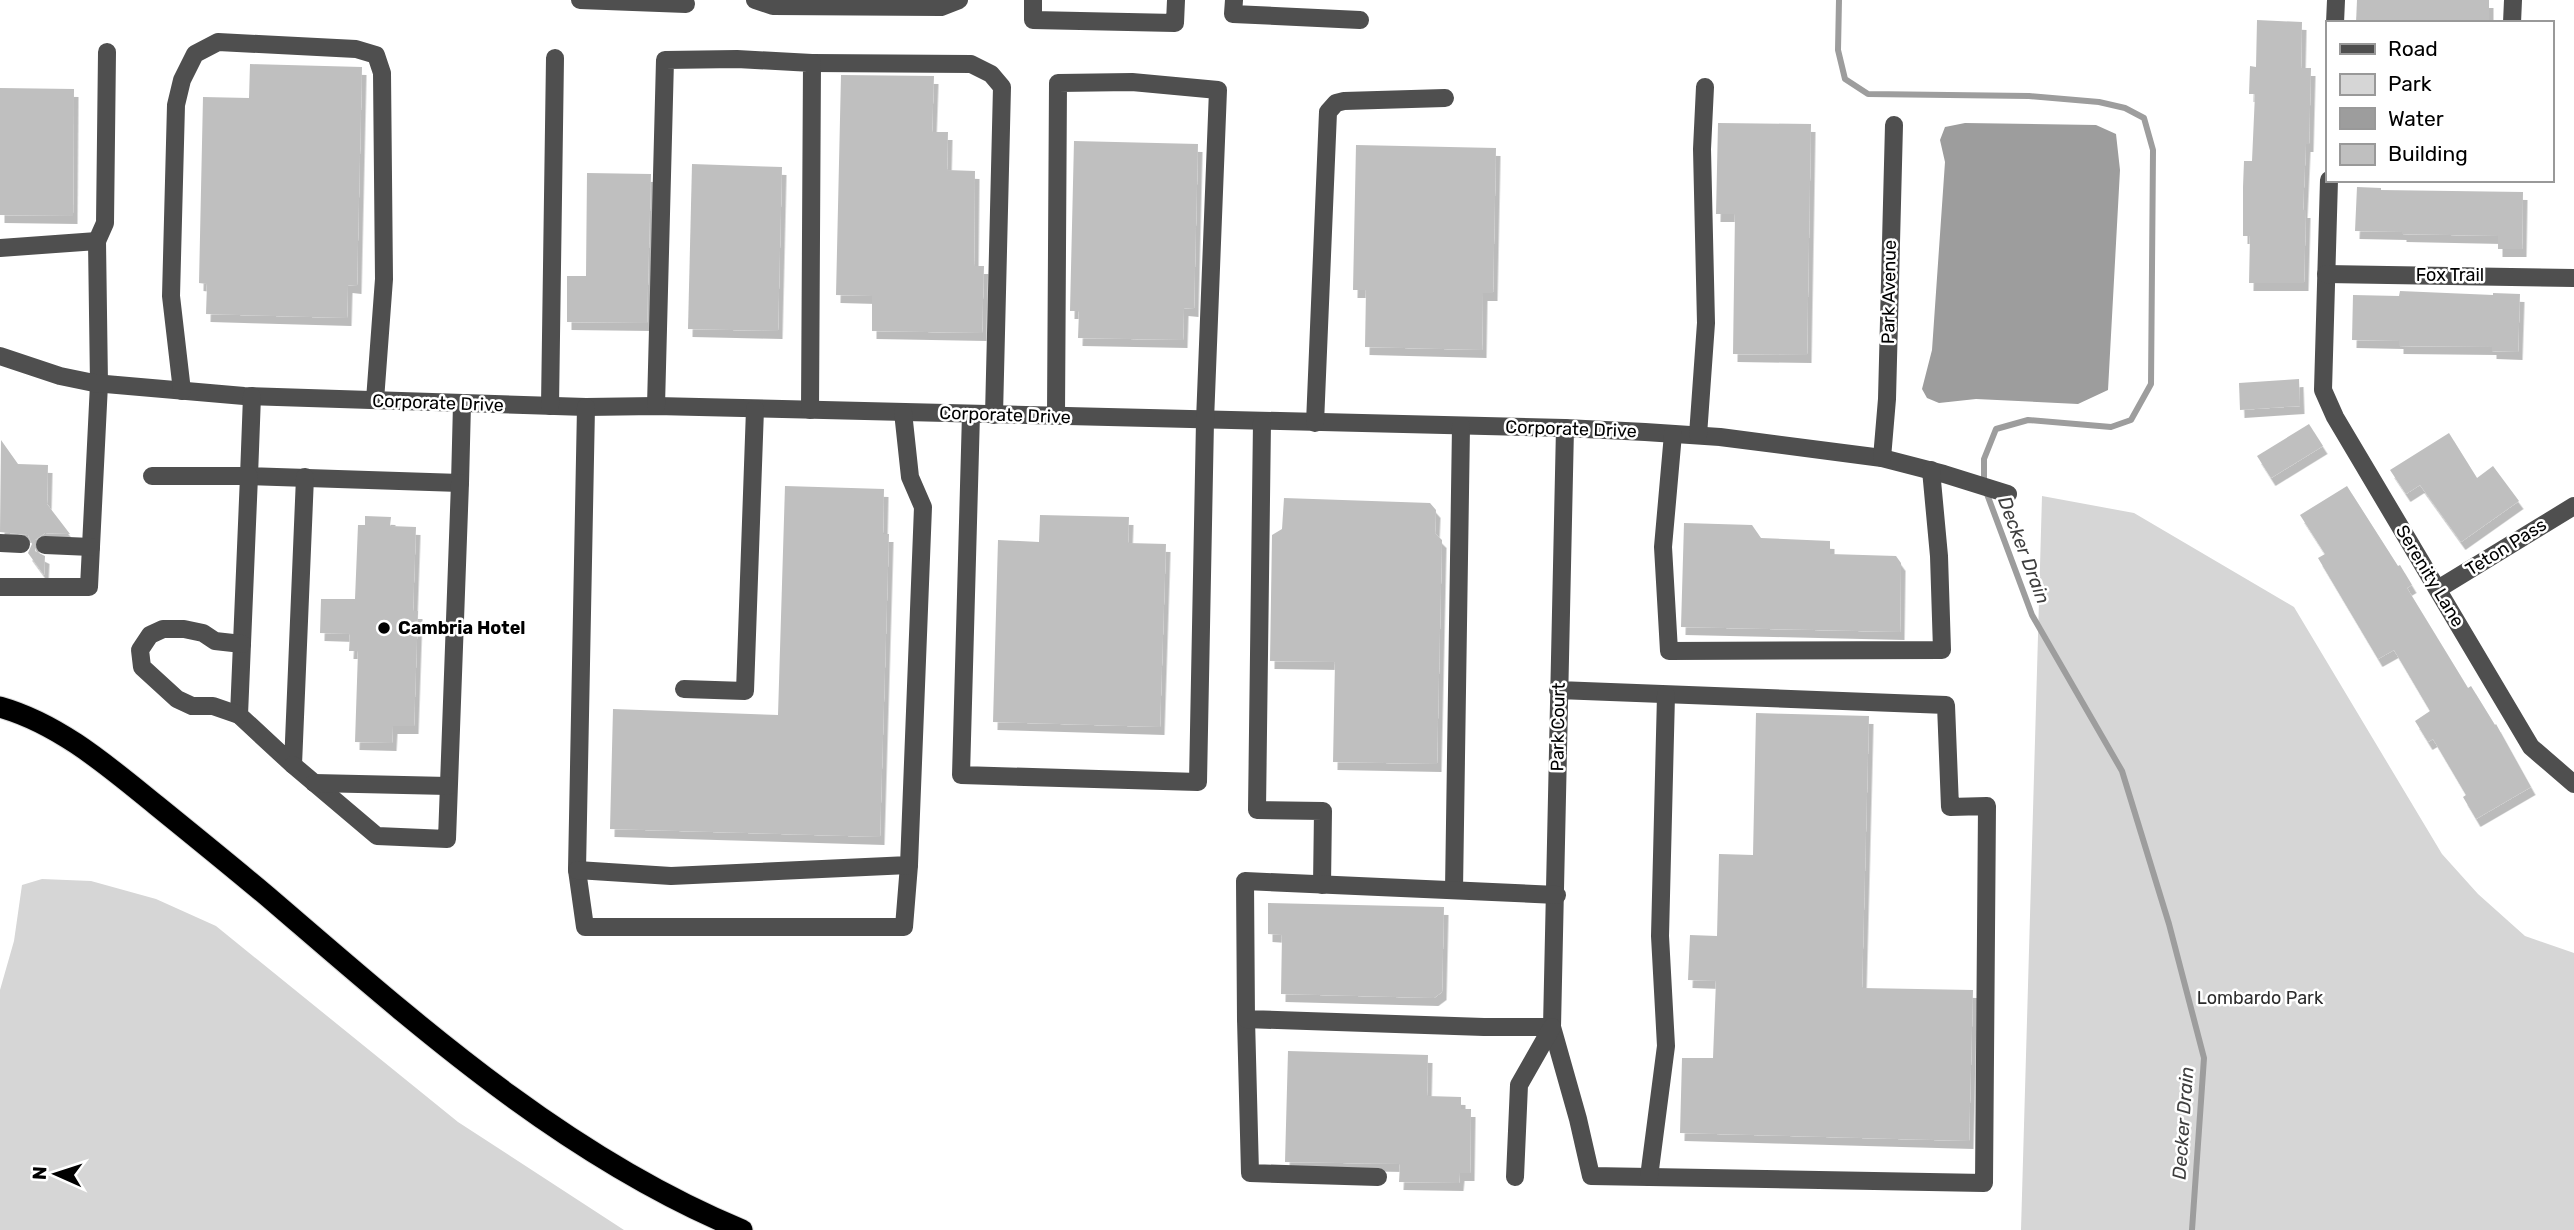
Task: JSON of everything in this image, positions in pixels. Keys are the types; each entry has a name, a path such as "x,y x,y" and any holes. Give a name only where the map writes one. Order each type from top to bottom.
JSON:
{"highway":[{"path":"0,708 51,728 114,771 444,1046 524,1107 644,1183 742,1230"}],"street":[{"path":"580,0 686,4"},
{"path":"755,0 773,6 941,7 959,0"},
{"path":"1033,0 1033,20 1175,23 1176,0"},
{"path":"1234,0 1233,14 1360,20"},
{"path":"2335,21 2336,0"},
{"path":"2512,21 2513,0"},
{"path":"182,391 171,296 176,105 182,80 195,54 218,42 356,49 376,54 382,73 385,219 384,279 375,400"},
{"path":"0,587 89,587 99,384 97,241 105,223 107,52"},
{"path":"550,406 555,58"},
{"path":"656,406 665,60 971,64 991,74 1002,87 994,415"},
{"path":"810,410 812,63"},
{"path":"971,414 961,775 1198,782 1205,421 1218,90 1132,82 1058,83 1056,416"},
{"path":"1698,435 1706,323 1702,149 1705,87"},
{"path":"1315,423 1328,112 1336,103 1344,101 1445,98"},
{"name":"Park Avenue","path":"1882,458 1887,399 1894,125"},
{"name":"Serenity Lane","path":"2329,182 2323,390 2335,417 2531,747 2574,784"},
{"path":"0,248 97,241"},
{"name":"Fox Trail","path":"2326,274 2574,278"},
{"name":"Corporate Drive","path":"0,356 60,376 99,384 252,396 462,404 656,406 1565,428 1698,435 1882,458 2008,494"},
{"path":"239,715 252,396"},
{"path":"243,644 215,641 203,633 184,629 163,629 150,635 140,650 142,667 177,699 192,706 213,706 239,715 377,836 447,839 462,404"},
{"path":"586,407 577,870 585,927 904,927 909,865 923,507 910,477 903,412"},
{"path":"684,689 745,691 755,409"},
{"path":"1262,422 1257,810 1324,811 1322,885"},
{"path":"1454,890 1461,426"},
{"name":"Park Court","path":"1552,1027 1557,895 1558,690 1565,428"},
{"path":"1673,434 1663,547 1669,651 1942,650 1939,556 1931,470"},
{"path":"152,476 305,477 460,483"},
{"path":"293,765 305,477"},
{"name":"Teton Pass","path":"2438,589 2574,506"},
{"path":"0,544 21,544"},
{"path":"45,545 91,547"},
{"path":"1552,1027 1591,1176 1984,1183 1987,806 1950,807 1946,705 1558,690"},
{"path":"1650,1177 1666,1046 1660,936 1666,695"},
{"path":"314,783 448,786"},
{"path":"577,870 671,876 909,865"},
{"path":"1378,1177 1250,1173 1245,881 1557,895"},
{"path":"1246,1019 1552,1027"},
{"path":"1515,1177 1519,1085 1552,1027"}],"green space":[{"name":"Lombardo Park","path":"2042,496 2134,513 2294,607 2442,854 2478,894 2525,936 2574,953 2574,1230 2021,1230"},
{"path":"42,879 91,881 156,899 216,926 458,1122 624,1230 0,1230 0,990 14,941 22,885"}],"water":[{"path":"1965,123 2096,125 2116,134 2120,170 2108,390 2078,404 1976,399 1939,403 1927,398 1922,389 1932,350 1945,162 1940,140 1945,127"}],"building":[{"path":"2357,0 2489,0 2489,21 2356,21"},
{"path":"2257,20 2302,22 2301,68 2311,68 2309,144 2306,144 2303,210 2306,210 2304,283 2249,283 2250,236 2243,236 2243,187 2244,161 2252,161 2255,94 2249,94 2250,66 2256,67"},
{"path":"250,64 362,67 357,286 348,285 347,318 206,314 207,284 199,283 203,97 249,98"},
{"path":"841,75 934,76 932,132 948,132 947,170 975,171 974,266 984,266 982,333 872,331 872,296 836,295"},
{"path":"0,88 74,89 73,216 0,215"},
{"path":"1718,123 1811,124 1807,355 1733,354 1735,214 1716,214"},
{"path":"1074,141 1198,144 1194,309 1184,308 1183,340 1078,338 1079,311 1070,311"},
{"path":"1356,145 1496,148 1493,293 1483,293 1482,350 1365,347 1366,290 1353,290"},
{"path":"692,164 782,167 778,331 688,329"},
{"path":"587,173 651,174 647,323 567,322 567,276 586,276"},
{"path":"2357,187 2381,190 2523,192 2522,249 2498,249 2498,236 2355,231"},
{"path":"2400,291 2520,294 2518,352 2492,351 2492,347 2399,346 2399,341 2352,340 2353,295 2399,296"},
{"path":"2299,379 2300,406 2240,410 2239,383"},
{"path":"2309,424 2323,446 2271,478 2257,456"},
{"path":"2449,433 2477,478 2493,466 2519,501 2461,542 2420,485 2406,494 2390,470"},
{"path":"1,440 18,464 48,465 47,504 70,534 45,533 35,540 35,551 45,556 44,575 28,553 32,544 28,535 0,532"},
{"path":"785,486 884,489 883,534 889,534 880,837 610,829 613,709 778,715"},
{"path":"2347,486 2398,566 2400,565 2412,585 2407,588 2468,688 2471,686 2496,724 2531,787 2476,819 2463,797 2466,795 2433,739 2428,742 2415,721 2430,711 2394,650 2378,659 2318,558 2325,554 2300,515"},
{"path":"1284,498 1430,503 1436,510 1435,533 1442,540 1437,764 1333,762 1335,662 1270,661 1272,535 1282,529"},
{"path":"1040,515 1129,517 1128,543 1166,544 1160,727 993,722 998,540 1039,542"},
{"name":"Cambria Hotel","path":"365,516 391,517 390,526 416,527 413,611 418,611 414,726 393,726 392,743 355,742 358,651 349,651 350,634 320,633 321,599 355,599 358,525 365,525"},
{"path":"1684,523 1752,525 1761,538 1830,541 1830,554 1896,556 1901,563 1900,632 1681,627"},
{"path":"1756,713 1869,716 1862,988 1973,990 1969,1141 1680,1133 1682,1058 1713,1058 1716,981 1688,980 1690,935 1717,936 1719,854 1753,855"},
{"path":"1268,903 1444,907 1442,992 1434,998 1281,994 1282,935 1268,934"},
{"path":"1288,1051 1428,1055 1427,1096 1461,1097 1461,1109 1471,1109 1470,1173 1460,1173 1459,1183 1399,1182 1400,1164 1285,1162"}],"waterway":[{"name":"Decker Drain","path":"1839,0 1838,50 1845,79 1868,94 2029,96 2099,102 2125,108 2144,118 2153,150 2151,384 2131,420 2111,427 2028,420 1996,429 1984,459 1984,486 2032,615 2122,771 2169,924 2204,1058 2192,1230"}],"place":[{"name":"Cambria Hotel","path":"384,628"}]}
